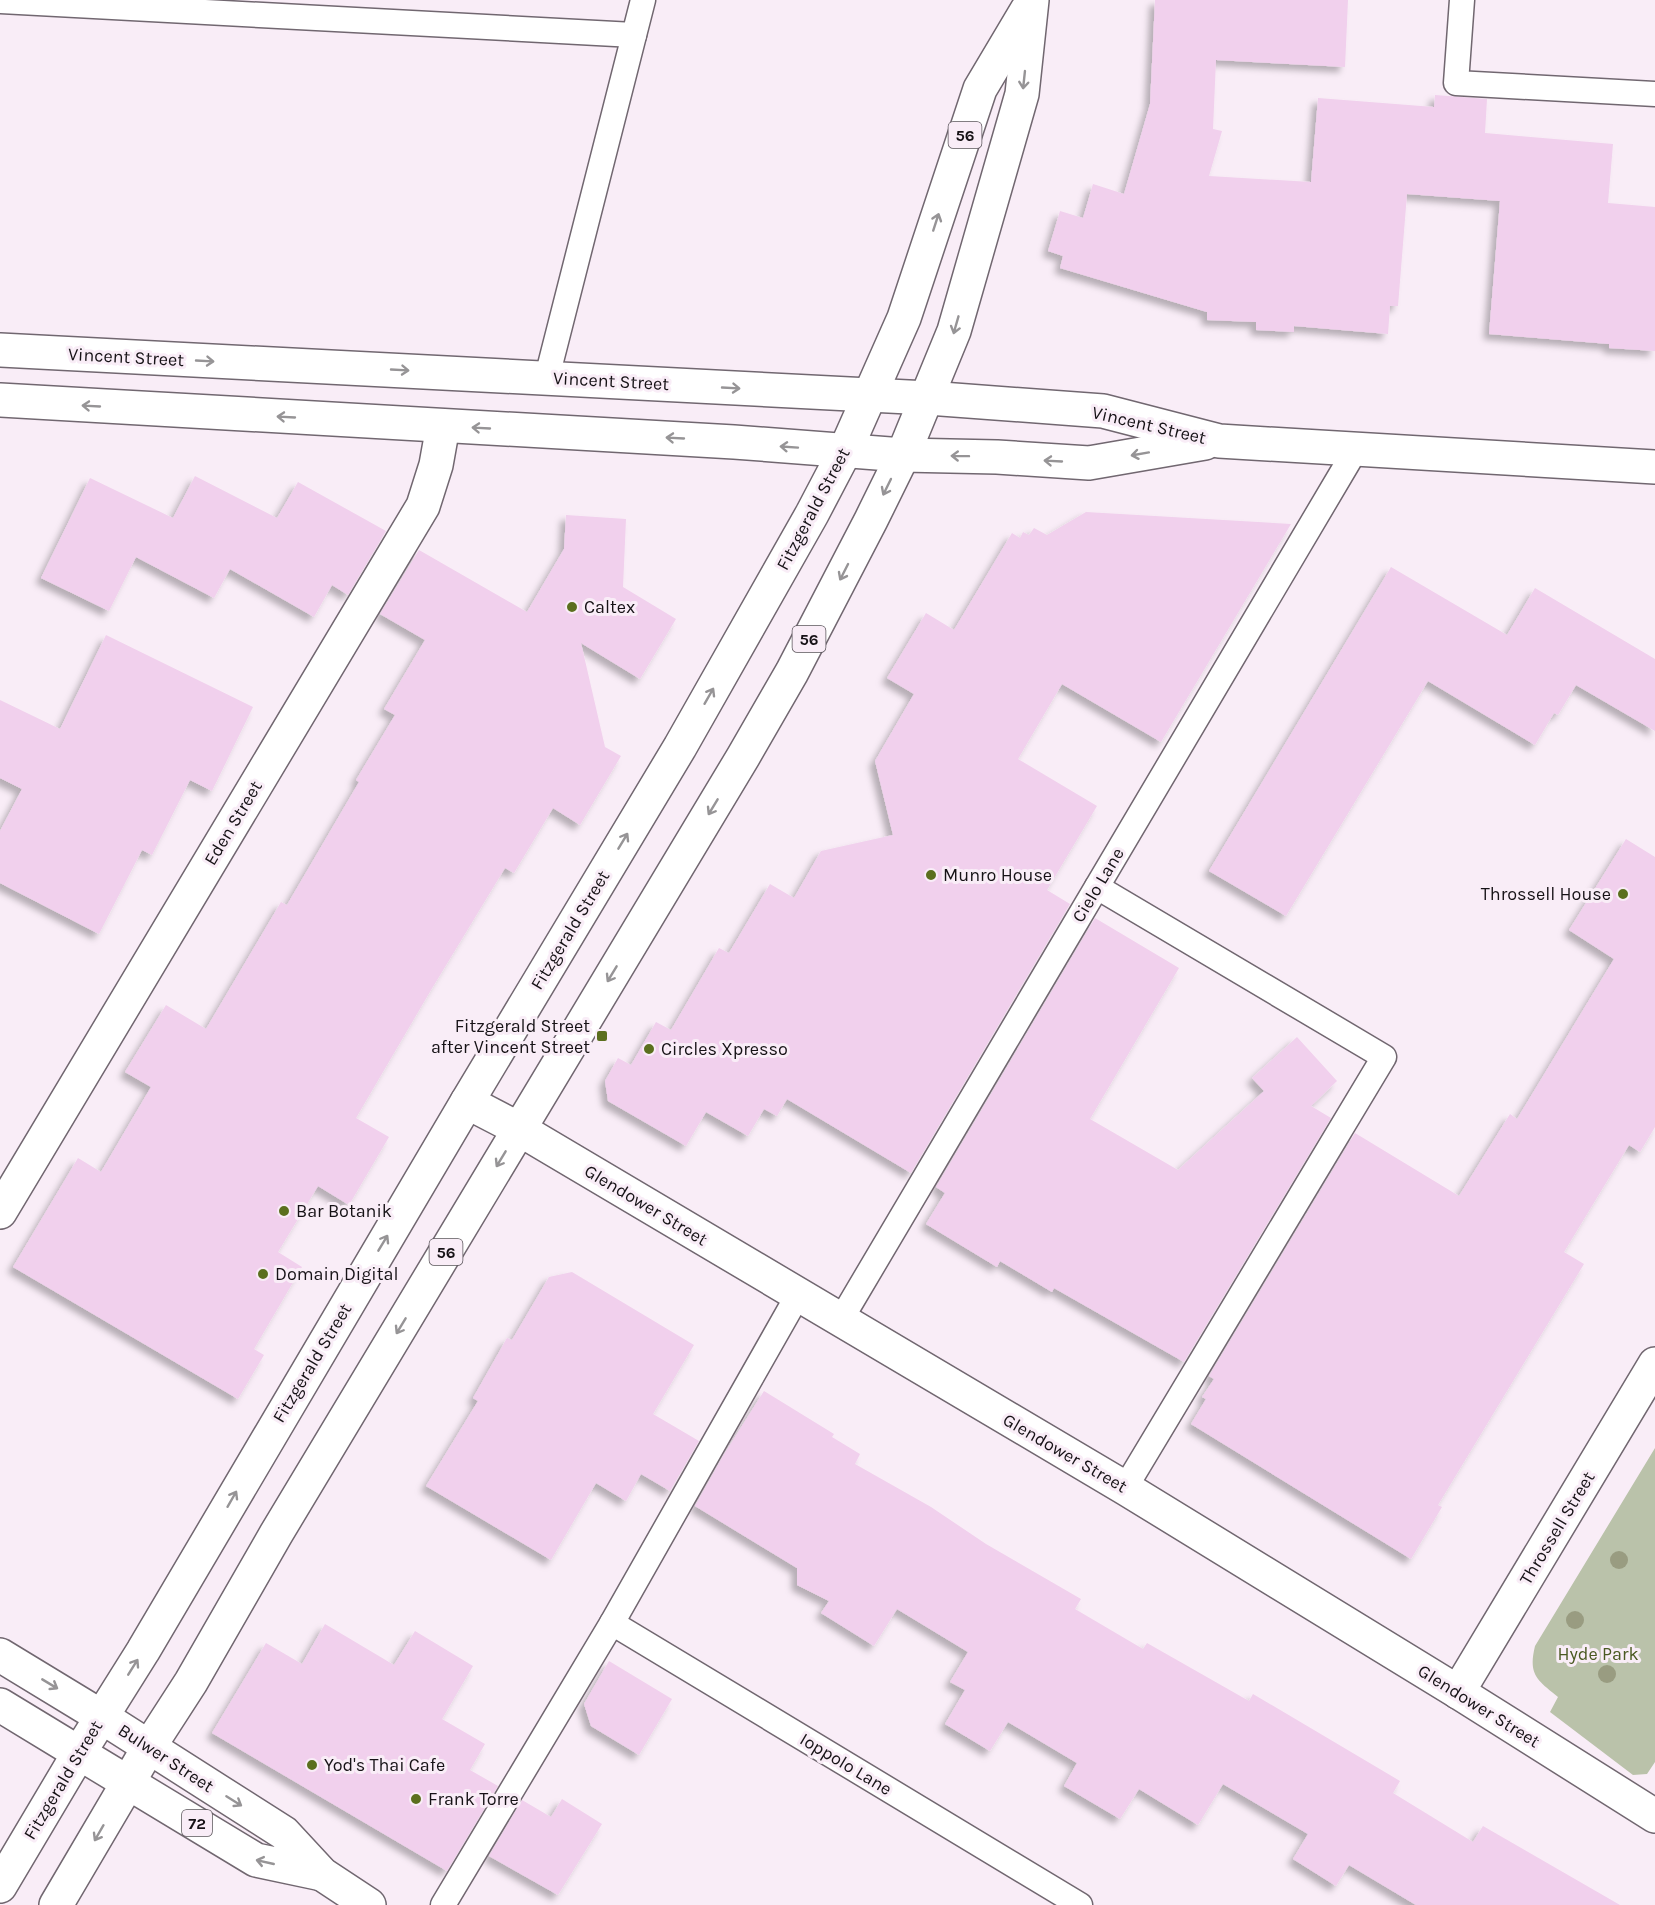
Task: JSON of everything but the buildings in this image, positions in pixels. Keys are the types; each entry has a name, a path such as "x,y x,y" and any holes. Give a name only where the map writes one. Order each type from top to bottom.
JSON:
{"main road":[{"name":"Fitzgerald Street","path":"0,1886 680,747 802,533 845,451 904,318 980,89 1032,0"},
{"name":"Fitzgerald Street","path":"56,1905 792,672 903,455 954,331 1022,94 1032,0"},
{"name":"Vincent Street","path":"0,350 871,394 1103,411 1219,441 1655,467"},
{"name":"Vincent Street","path":"0,400 734,442 903,455 997,457 1089,463 1219,441"},
{"name":"Eden Street","path":"0,1212 423,506 436,465 443,426"},
{"name":"Glendower Street","path":"467,1102 519,1129 1125,1488 1655,1816"},
{"name":"Throssell Street","path":"1458,1692 1655,1364"},
{"name":"Bulwer Street","path":"0,1654 284,1833 322,1874 369,1905"},
{"name":"Bulwer Street","path":"0,1705 256,1860 322,1874"}],"lane":[{"path":"547,377 643,0"},
{"path":"1462,0 1456,83 1655,94"},
{"path":"0,1 634,35"},
{"name":"Cielo Lane","path":"840,1321 1356,449"},
{"path":"1097,887 1383,1057 1125,1488"},
{"path":"443,1905 612,1623 798,1295"},
{"name":"Ioppolo Lane","path":"612,1623 1080,1905"}],"green space":[{"name":"Hyde Park","path":"1655,1448 1655,1762 1647,1774 1633,1775 1550,1712 1558,1697 1536,1676 1533,1656 1535,1646"}],"place":[{"name":"Caltex","path":"572,607"},
{"name":"Munro House","path":"931,875"},
{"name":"Throssell House","path":"1623,894"},
{"name":"Fitzgerald Street after Vincent Street","path":"602,1036"},
{"name":"Circles Xpresso","path":"649,1049"},
{"name":"Bar Botanik","path":"284,1211"},
{"name":"Domain Digital","path":"263,1274"},
{"name":"Yod's Thai Cafe","path":"312,1765"},
{"name":"Frank Torre","path":"416,1799"}]}
